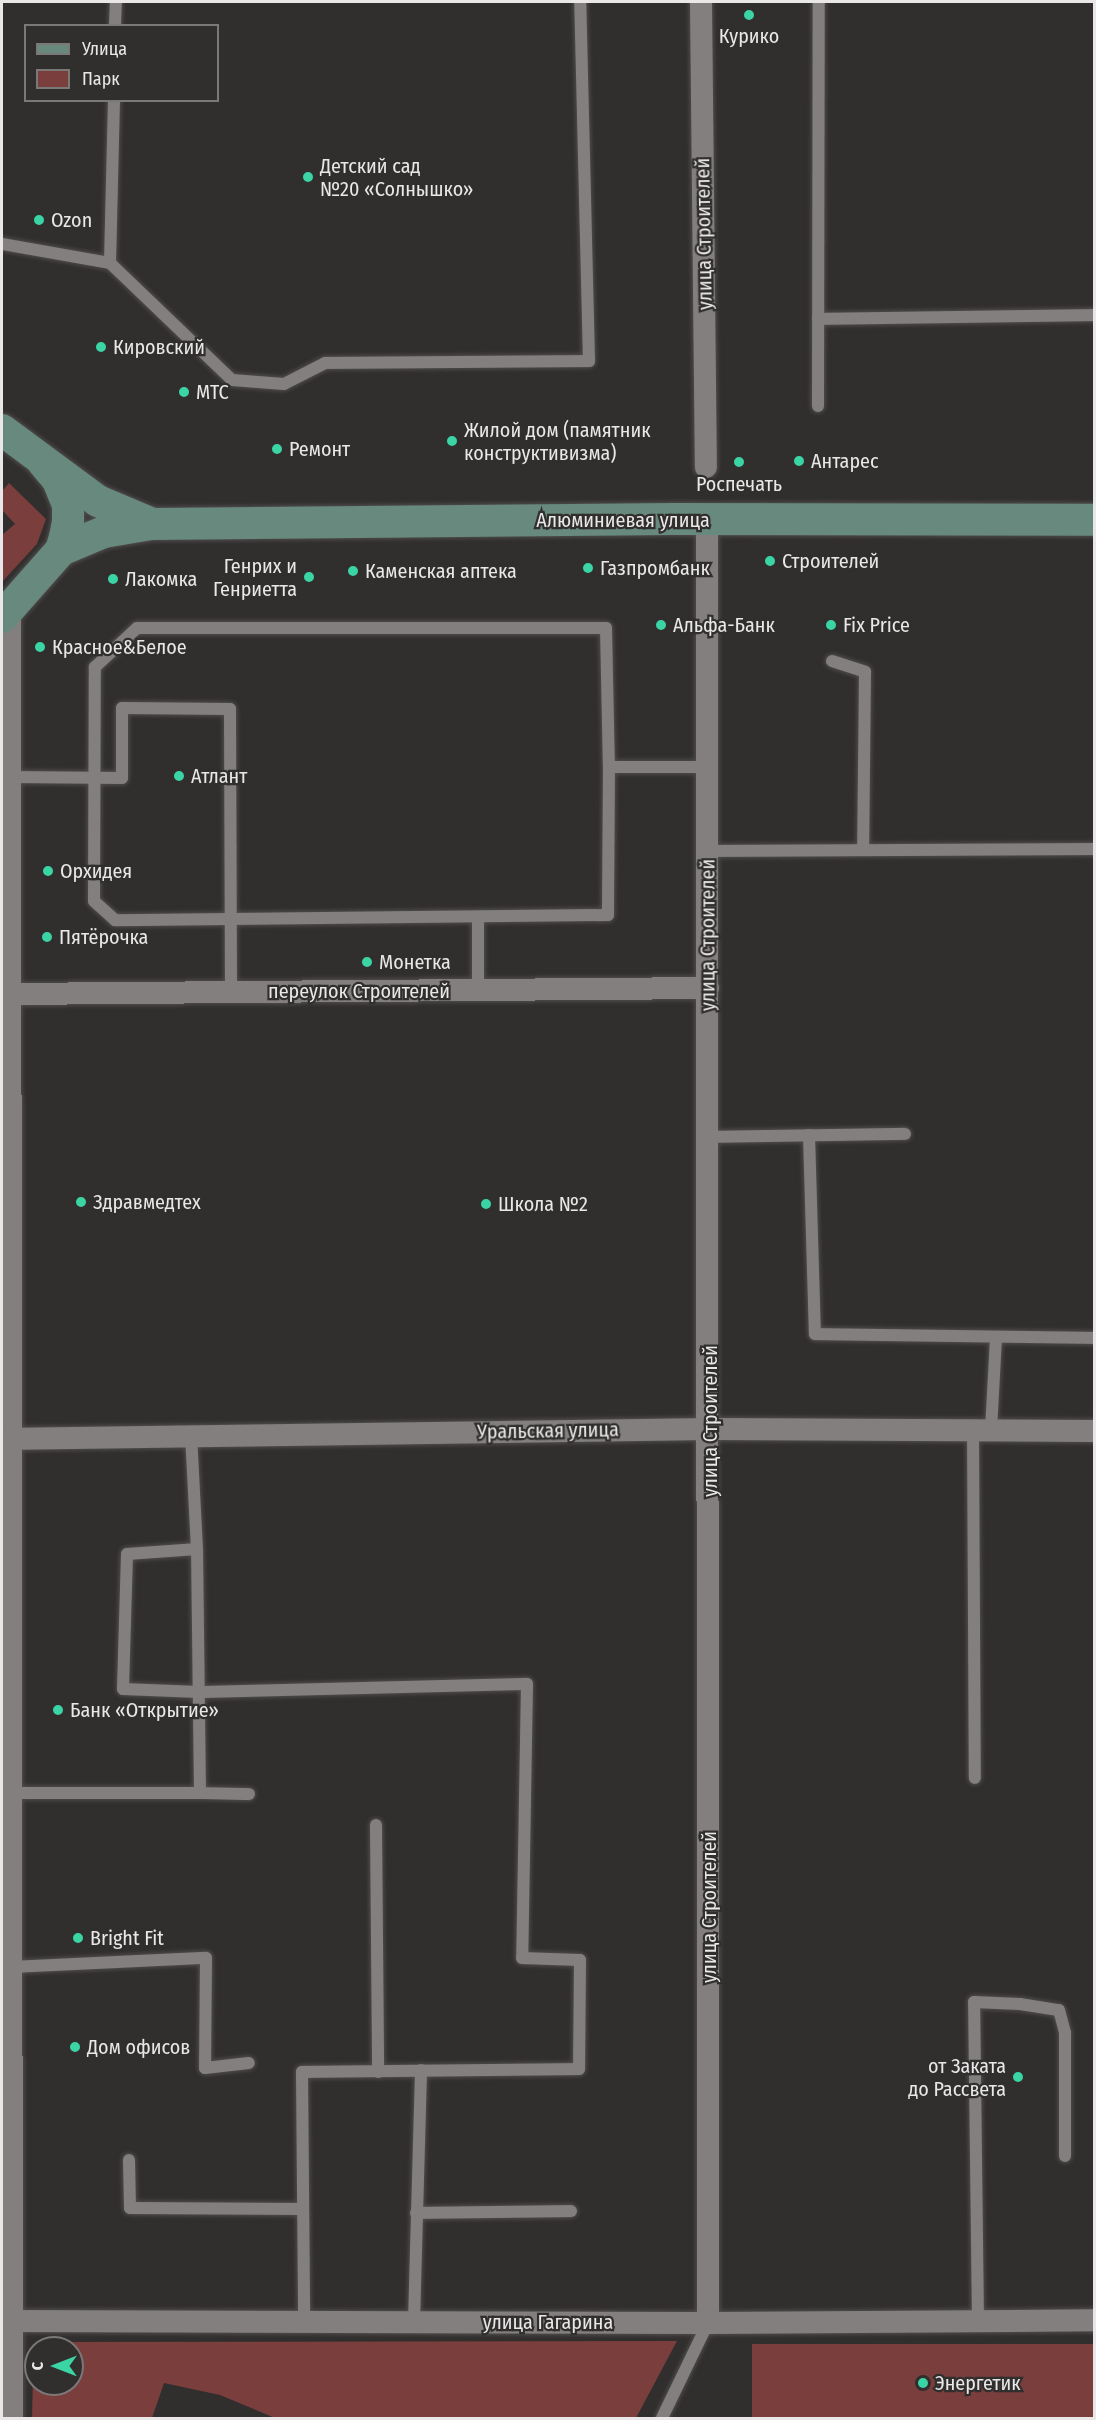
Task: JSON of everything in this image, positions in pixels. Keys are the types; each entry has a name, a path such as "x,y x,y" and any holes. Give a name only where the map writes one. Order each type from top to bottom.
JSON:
{"main road":[{"path":"6,427 43,462 58,480 68,505 68,522 61,550"},
{"path":"43,462 98,501 151,524"},
{"name":"Алюминиевая улица","path":"151,524 707,519 1095,520"},
{"path":"6,613 61,550 104,532 151,524"}],"street":[{"name":"улица Строителей","path":"701,2 706,467"},
{"name":"улица Строителей","path":"707,519 710,1429 708,2323"},
{"path":"6,613 10,994 7,1439 12,1793 7,2321 12,2418"},
{"name":"переулок Строителей","path":"10,994 708,988"},
{"name":"Уральская улица","path":"7,1439 710,1429 1095,1431"},
{"name":"улица Гагарина","path":"7,2321 708,2323 1095,2320"}],"lane":[{"path":"115,24 116,2"},
{"path":"2,244 110,263 232,380 284,384 325,363 590,361 580,2"},
{"path":"818,406 819,2"},
{"path":"110,263 114,102"},
{"path":"818,319 1095,315"},
{"path":"137,628 606,628 609,767 608,915 115,920 94,901 93,778 95,667 137,628"},
{"path":"832,661 865,672 863,850"},
{"path":"7,785 122,778 122,708 230,709 231,992"},
{"path":"609,767 708,767"},
{"path":"708,851 1095,849"},
{"path":"478,917 478,990"},
{"path":"709,1137 905,1134"},
{"path":"809,1135 815,1334 1095,1338"},
{"path":"975,1778 982,1430 996,1337"},
{"path":"191,1436 197,1549 200,1793"},
{"path":"197,1549 127,1554 123,1689 199,1692 527,1684 522,1958 580,1960 579,2069 302,2072 304,2322"},
{"path":"12,1793 249,1794"},
{"path":"376,1825 378,2072"},
{"path":"12,1967 206,1958 205,2068 249,2063"},
{"path":"978,2321 974,2002 1020,2004 1059,2010 1065,2033 1065,2156"},
{"path":"414,2322 421,2070"},
{"path":"129,2160 130,2208 303,2210"},
{"path":"416,2213 571,2211"},
{"path":"662,2418 708,2323"}],"green space":[{"path":"9,483 46,519 37,544 2,582 2,535 15,524 2,510 2,491"},
{"path":"677,2341 636,2418 275,2418 220,2395 164,2383 152,2418 32,2418 33,2396 84,2396 84,2342"},
{"name":"Энергетик","path":"752,2344 1094,2344 1094,2418 752,2418"}],"place":[{"name":"Курико","path":"749,15"},
{"name":"Детский сад №20 «Солнышко»","path":"308,177"},
{"name":"Ozon","path":"39,220"},
{"name":"Кировский","path":"101,347"},
{"name":"МТС","path":"184,392"},
{"name":"Жилой дом (памятник конструктивизма)","path":"452,441"},
{"name":"Ремонт","path":"277,449"},
{"name":"Антарес","path":"799,461"},
{"name":"Роспечать","path":"739,462"},
{"name":"Строителей","path":"770,561"},
{"name":"Газпромбанк","path":"588,568"},
{"name":"Каменская аптека","path":"353,571"},
{"name":"Генрих и Генриетта","path":"309,577"},
{"name":"Лакомка","path":"113,579"},
{"name":"Альфа-Банк","path":"661,625"},
{"name":"Fix Price","path":"831,625"},
{"name":"Красное&Белое","path":"40,647"},
{"name":"Атлант","path":"179,776"},
{"name":"Орхидея","path":"48,871"},
{"name":"Пятёрочка","path":"47,937"},
{"name":"Монетка","path":"367,962"},
{"name":"Здравмедтех","path":"81,1202"},
{"name":"Школа №2","path":"486,1204"},
{"name":"Банк «Открытие»","path":"58,1710"},
{"name":"Bright Fit","path":"78,1938"},
{"name":"Дом офисов","path":"75,2047"},
{"name":"от Заката до Рассвета","path":"1018,2077"},
{"name":"Энергетик","path":"923,2383"}]}
